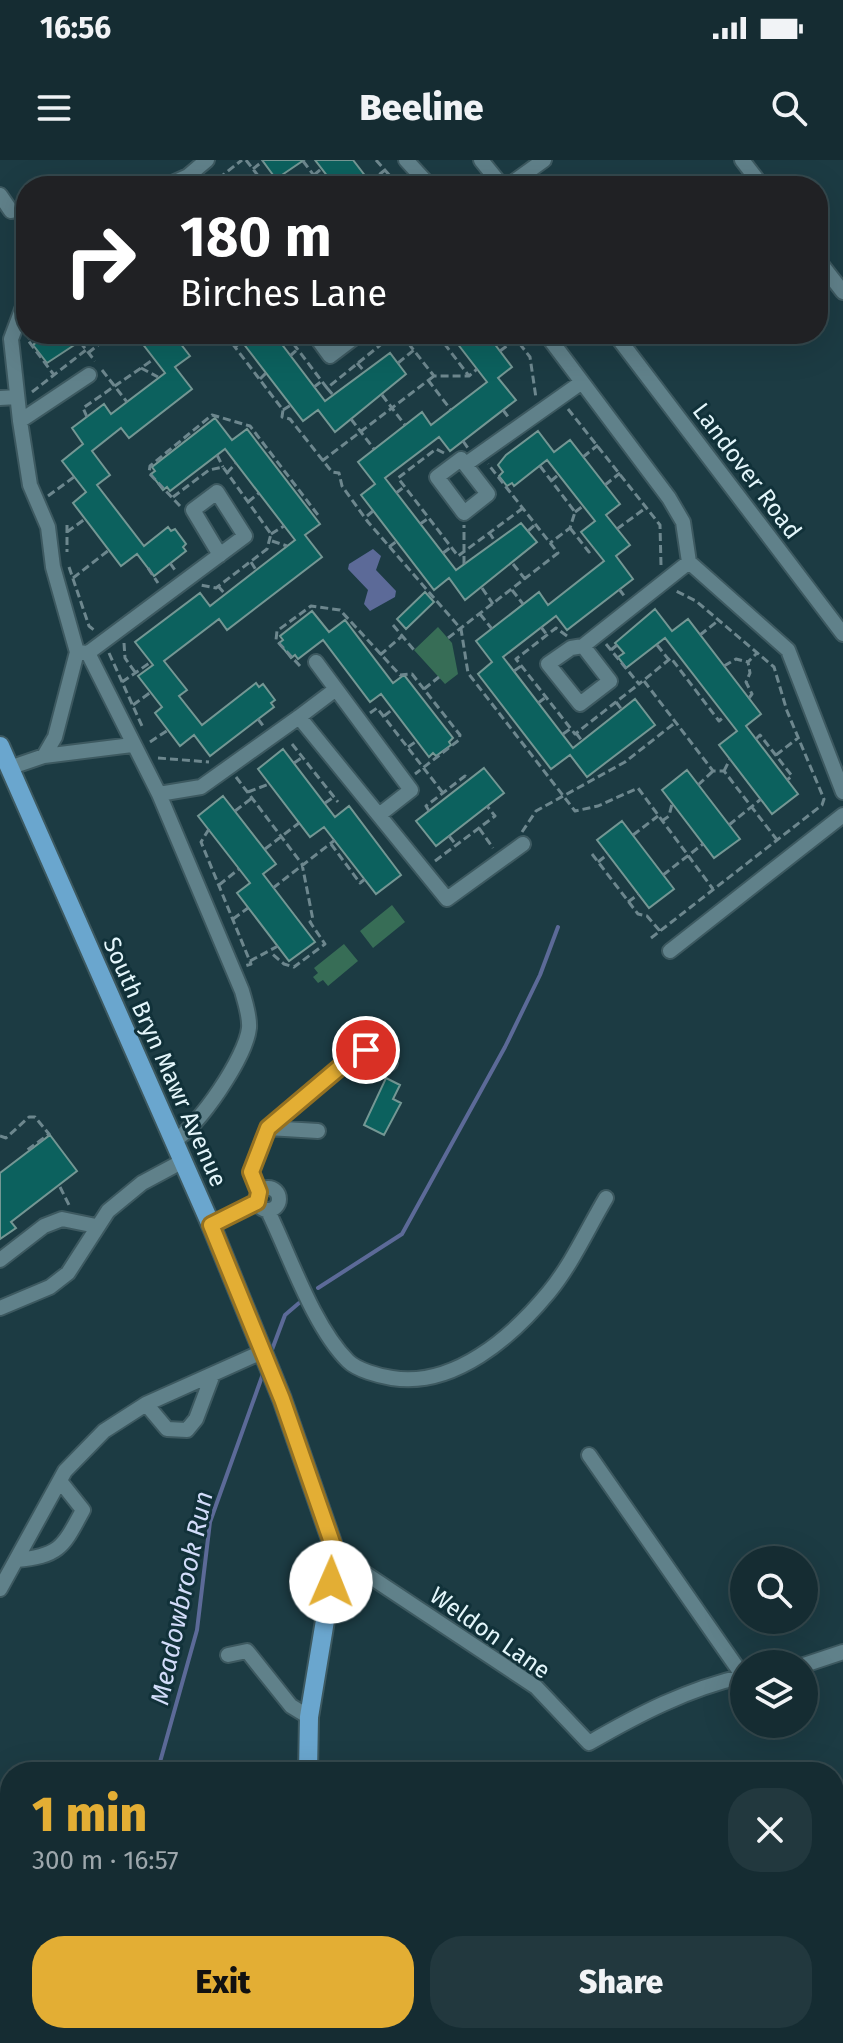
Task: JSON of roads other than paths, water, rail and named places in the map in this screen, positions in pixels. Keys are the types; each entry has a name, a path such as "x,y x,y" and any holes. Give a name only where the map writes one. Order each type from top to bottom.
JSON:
{"main road":[{"name":"South Bryn Mawr Avenue","path":"0,746 211,1225 282,1399 336,1554 309,1717 308,1762"}],"street":[{"path":"188,176 207,160"},
{"path":"406,160 421,176"},
{"path":"481,160 494,176"},
{"path":"522,176 544,160"},
{"path":"742,160 754,176"},
{"path":"0,195 11,211"},
{"path":"828,273 843,292"},
{"path":"16,326 11,339 20,421 30,485 48,527 53,567 82,652 159,794 234,970 250,1024 247,1040 194,1123 174,1141"},
{"path":"321,344 330,356 346,344"},
{"path":"554,344 683,522 689,562 788,650 837,760 843,792"},
{"name":"Landover Road","path":"623,344 843,634"},
{"path":"20,421 89,375"},
{"path":"462,458 488,494 464,513 437,477 462,458 582,382"},
{"path":"0,398 17,400"},
{"path":"44,756 55,737 82,652 102,643 220,555"},
{"path":"577,642 689,562"},
{"path":"316,662 411,790 379,815"},
{"path":"159,794 201,787 336,689"},
{"path":"299,717 447,899 523,844"},
{"path":"9,768 44,756 132,745"},
{"path":"670,951 843,815"},
{"path":"385,1038 347,1062 268,1128 251,1172 262,1202 329,1338 350,1363 382,1376 412,1381 447,1375 488,1350 550,1291 606,1198"},
{"path":"347,1062 370,1059 390,1063"},
{"path":"268,1128 318,1131"},
{"path":"0,1308 50,1287 68,1273 96,1226 142,1183 183,1161"},
{"path":"211,1225 262,1202"},
{"path":"0,1260 44,1226 62,1219 96,1226"},
{"path":"0,1589 60,1481 104,1431 146,1404 263,1356"},
{"path":"146,1404 167,1429 187,1430 196,1419 213,1374"},
{"path":"589,1455 730,1656"},
{"path":"16,1560 45,1557 63,1547 83,1510 60,1481"},
{"name":"Weldon Lane","path":"336,1554 536,1687 589,1743 649,1708 730,1679"},
{"path":"228,1655 247,1651 291,1706 309,1717"},
{"path":"818,1660 843,1652"}],"water":[{"path":"373,549 381,556 376,570 396,591 395,597 370,611 364,604 368,590 348,569 349,564"}],"waterway":[{"name":"Meadowbrook Run","path":"318,1288 402,1234 505,1047 540,975 558,927"},
{"name":"Meadowbrook Run","path":"270,1355 285,1315 299,1303"},
{"name":"Meadowbrook Run","path":"160,1762 197,1630 210,1522 264,1371"}]}
